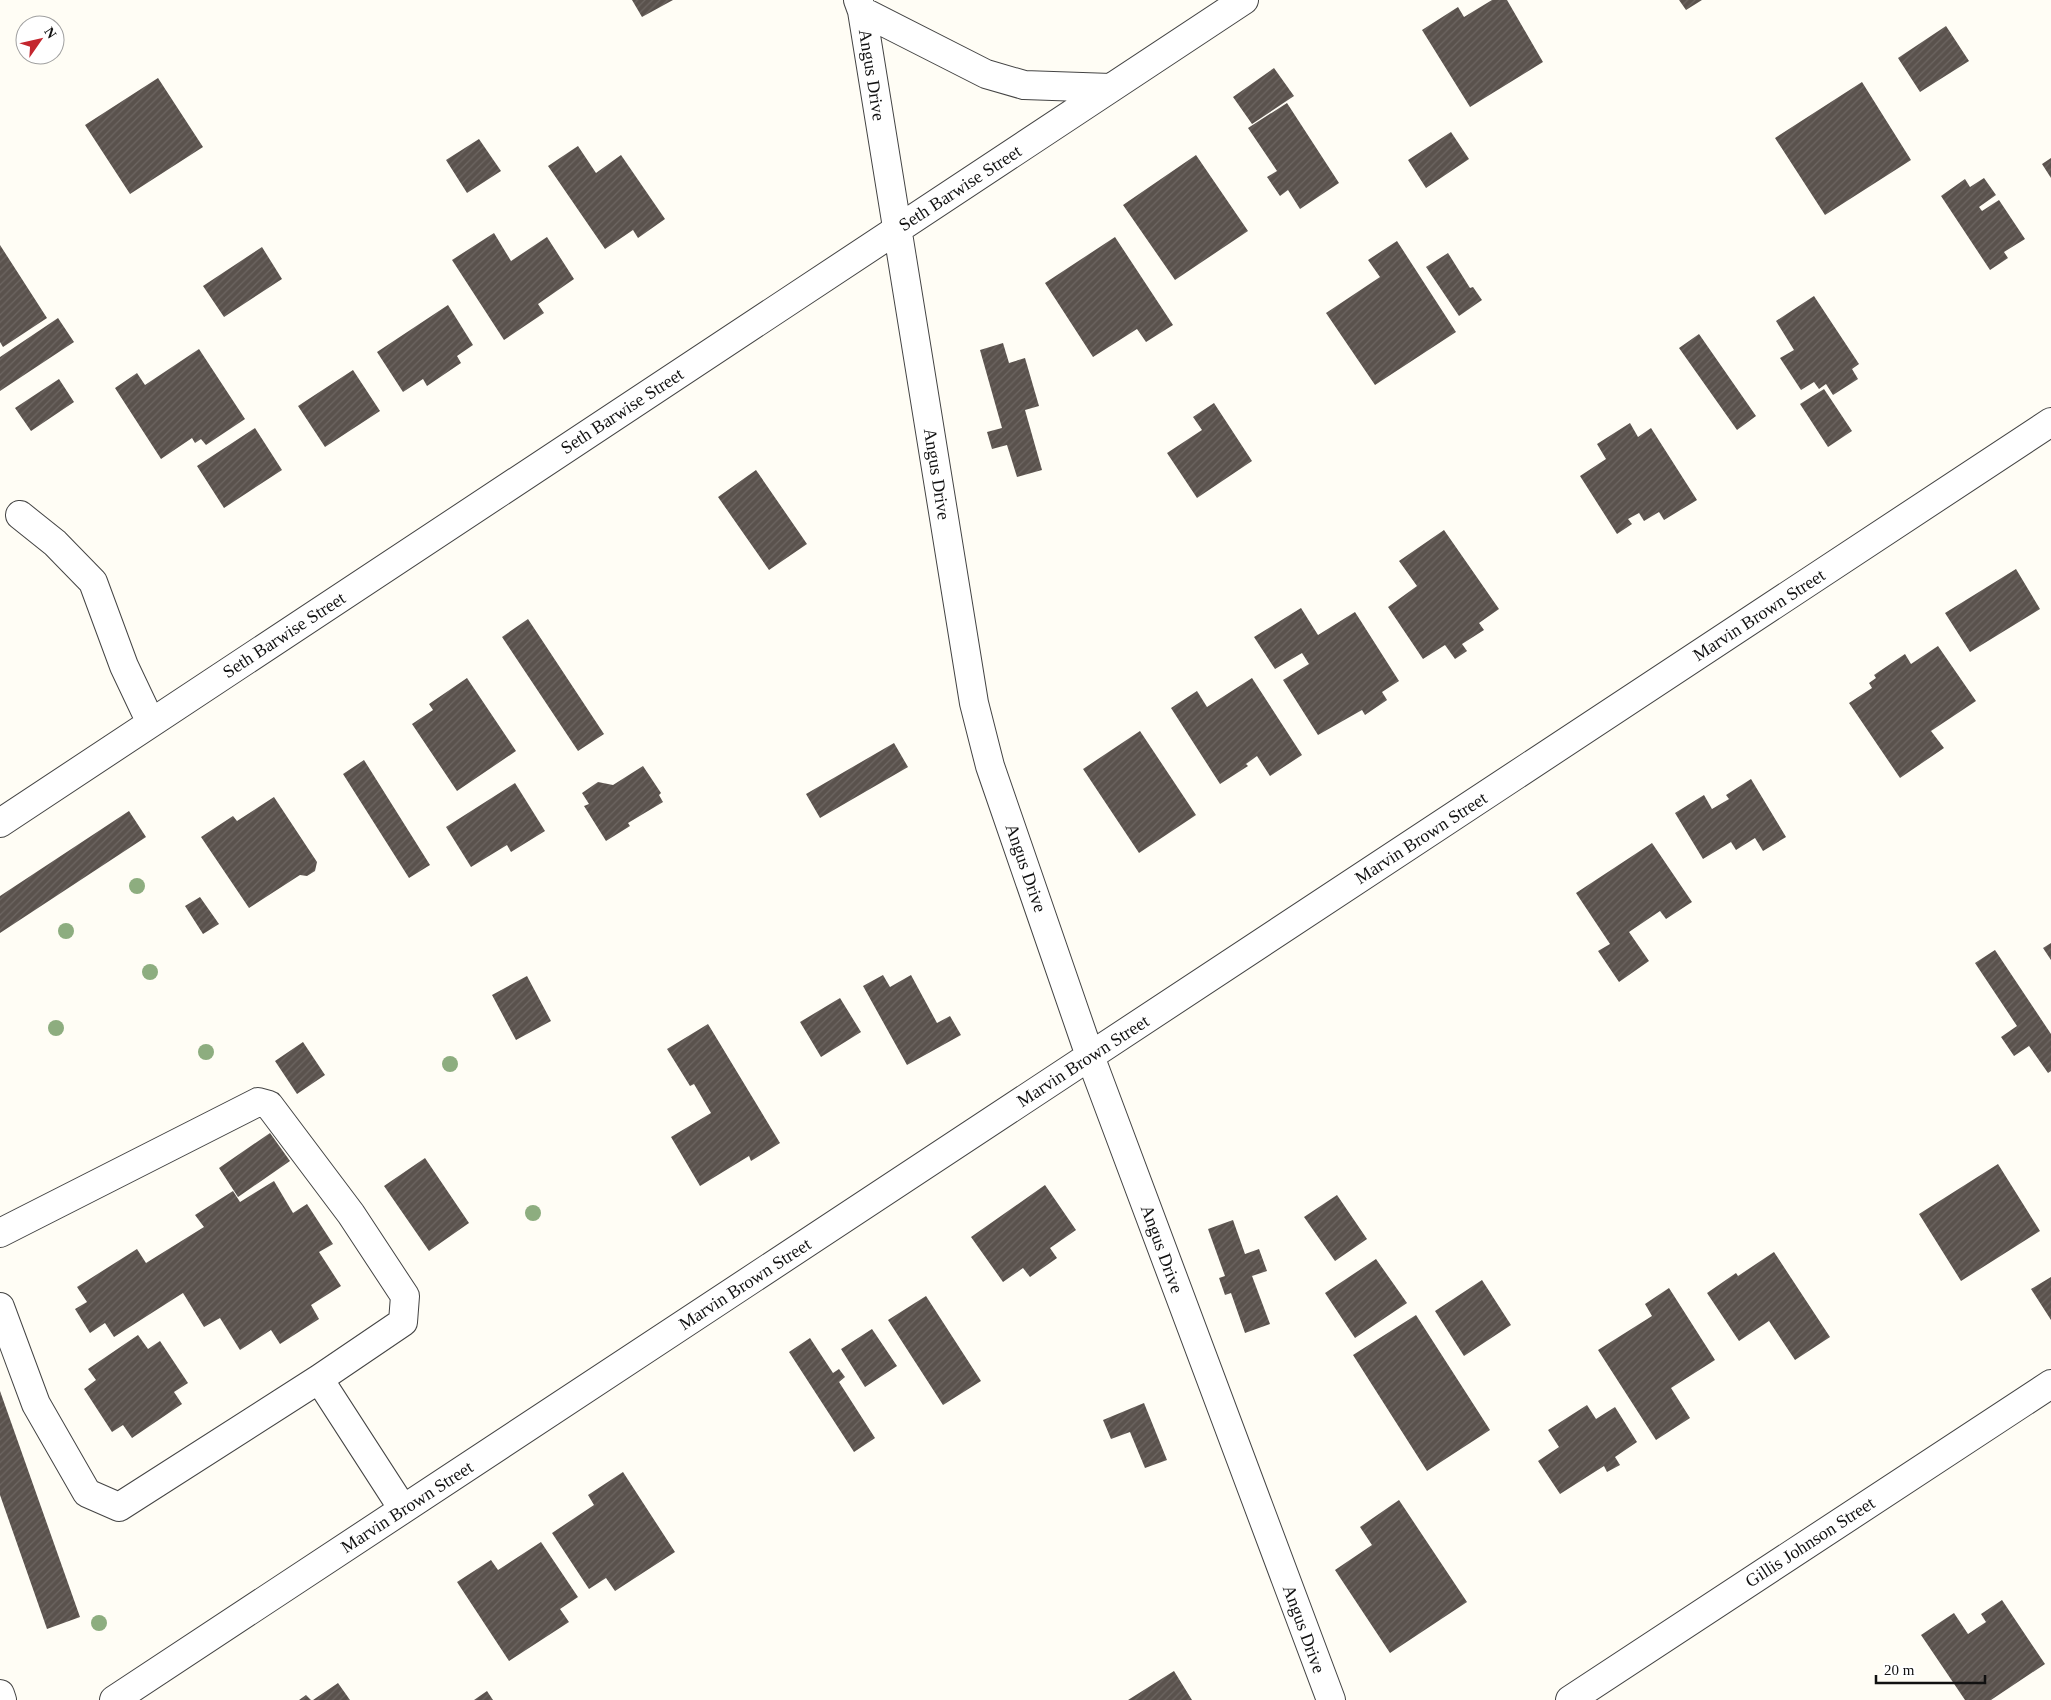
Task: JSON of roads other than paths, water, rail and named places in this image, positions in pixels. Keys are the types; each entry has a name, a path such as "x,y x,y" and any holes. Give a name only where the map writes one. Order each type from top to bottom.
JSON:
{"street":[{"name":"Seth Barwise Street","path":"0,823 1244,0"},
{"path":"860,5 986,74 1024,85 1111,88"},
{"name":"Angus Drive","path":"860,5 974,703 990,766 1090,1056 1331,1700"},
{"name":"Marvin Brown Street","path":"114,1700 2051,422"},
{"path":"20,515 55,543 93,582 124,666 151,723"},
{"path":"0,1233 258,1102 269,1105 352,1214 405,1296 403,1322 318,1380 119,1507 87,1492 36,1404 0,1307"},
{"path":"318,1380 403,1510"},
{"name":"Gillis Johnson Street","path":"1570,1700 2051,1384"},
{"path":"0,1694 2,1700"}]}
